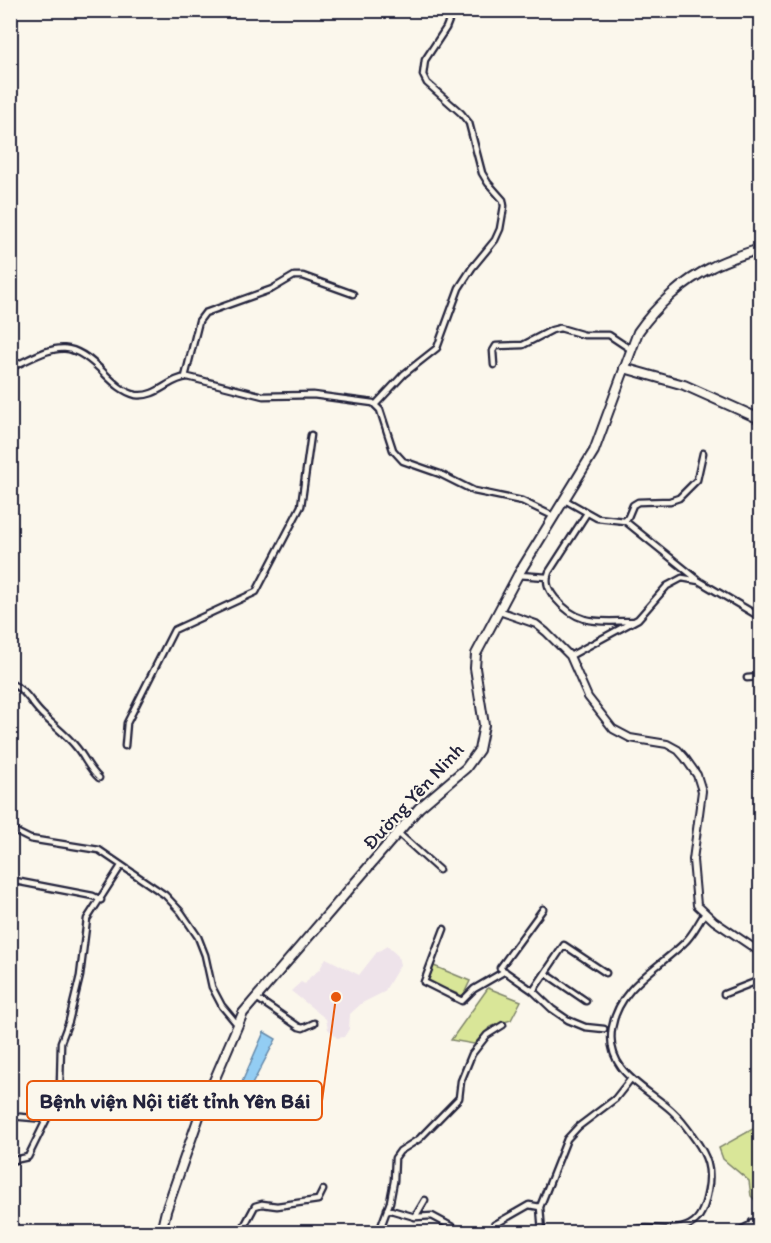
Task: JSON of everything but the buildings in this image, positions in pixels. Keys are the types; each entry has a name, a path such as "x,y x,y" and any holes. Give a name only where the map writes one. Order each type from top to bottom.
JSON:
{"main road":[{"name":"Đường Yên Ninh","path":"161,1233 166,1211 201,1111 243,1013 423,804 466,768 479,750 484,725 475,668 476,654 518,575 598,442 630,349 646,319 666,299 712,266 760,249"},
{"path":"624,368 684,385 760,419"}],"street":[{"path":"376,404 404,374 437,348 459,288 497,237 503,213 503,200 488,183 480,169 469,123 423,78 423,64 446,28 453,10"},
{"path":"186,377 199,321 205,313 272,289 296,275 353,294"},
{"path":"494,365 493,351 496,346 522,345 557,329 584,335 609,335 630,349"},
{"path":"10,368 42,352 61,348 76,350 86,356 115,384 134,394 157,392 186,377 263,396 313,395 376,404 393,450 403,461 440,474 470,490 522,501 553,516"},
{"path":"126,746 127,723 174,630 256,592 301,507 311,435"},
{"path":"625,521 633,505 638,502 672,501 695,484 703,453"},
{"path":"565,500 601,519 625,521 699,581 760,617"},
{"path":"587,513 547,577 547,586 573,616 586,620 634,621"},
{"path":"518,575 547,577"},
{"path":"570,657 634,621 674,581 686,578 699,581"},
{"path":"499,611 541,627 570,657 588,697 613,729 630,738 672,747 685,758 697,776 702,799 693,851 697,904 705,913 760,952"},
{"path":"747,678 760,677"},
{"path":"10,683 25,691 32,704 72,742 99,778"},
{"path":"10,829 30,839 99,850 165,895 181,912 201,944 212,987 222,1006 237,1024"},
{"path":"398,833 440,870"},
{"path":"10,1161 28,1157 55,1102 60,1085 61,1042 69,1021 80,976 87,919 121,866"},
{"path":"10,880 93,896 101,900"},
{"path":"543,909 500,968 568,1020 585,1027 604,1029"},
{"path":"628,1233 643,1227 673,1229 692,1224 701,1213 707,1195 710,1176 709,1163 704,1152 683,1123 665,1105 630,1080 616,1059 612,1043 612,1027 627,996 640,979 684,943 705,913"},
{"path":"444,929 424,982 462,1001 474,990 505,971"},
{"path":"533,991 564,945 606,973"},
{"path":"545,973 586,1001"},
{"path":"724,994 760,980"},
{"path":"255,997 299,1027 303,1028 314,1023"},
{"path":"379,1233 394,1181 395,1158 400,1151 418,1139 459,1098 461,1082 472,1054 487,1035 503,1025"},
{"path":"542,1233 540,1208 570,1135 615,1099 630,1080"},
{"path":"10,1116 45,1119"},
{"path":"241,1233 247,1216 256,1205 277,1206 318,1200 323,1190"},
{"path":"415,1216 425,1200"},
{"path":"494,1225 529,1205 540,1208"},
{"path":"387,1209 415,1216 432,1216 458,1230"},
{"path":"737,1233 752,1222"}],"shaded area":[{"path":"387,946 398,956 400,965 384,992 362,1003 350,1014 349,1029 344,1037 337,1038 328,1029 326,1019 291,991 301,982 305,984 319,970 326,958 359,975 377,952"}],"green space":[{"path":"434,966 470,981 463,996 427,982"},
{"path":"488,988 521,1001 511,1020 490,1027 474,1044 451,1040"},
{"path":"760,1125 760,1205 751,1196 749,1181 723,1159 719,1148"}],"water":[{"path":"264,1032 276,1039 249,1090 239,1089"}],"place":[{"name":"Bệnh viện Nội tiết tỉnh Yên Bái","path":"336,997"}]}
